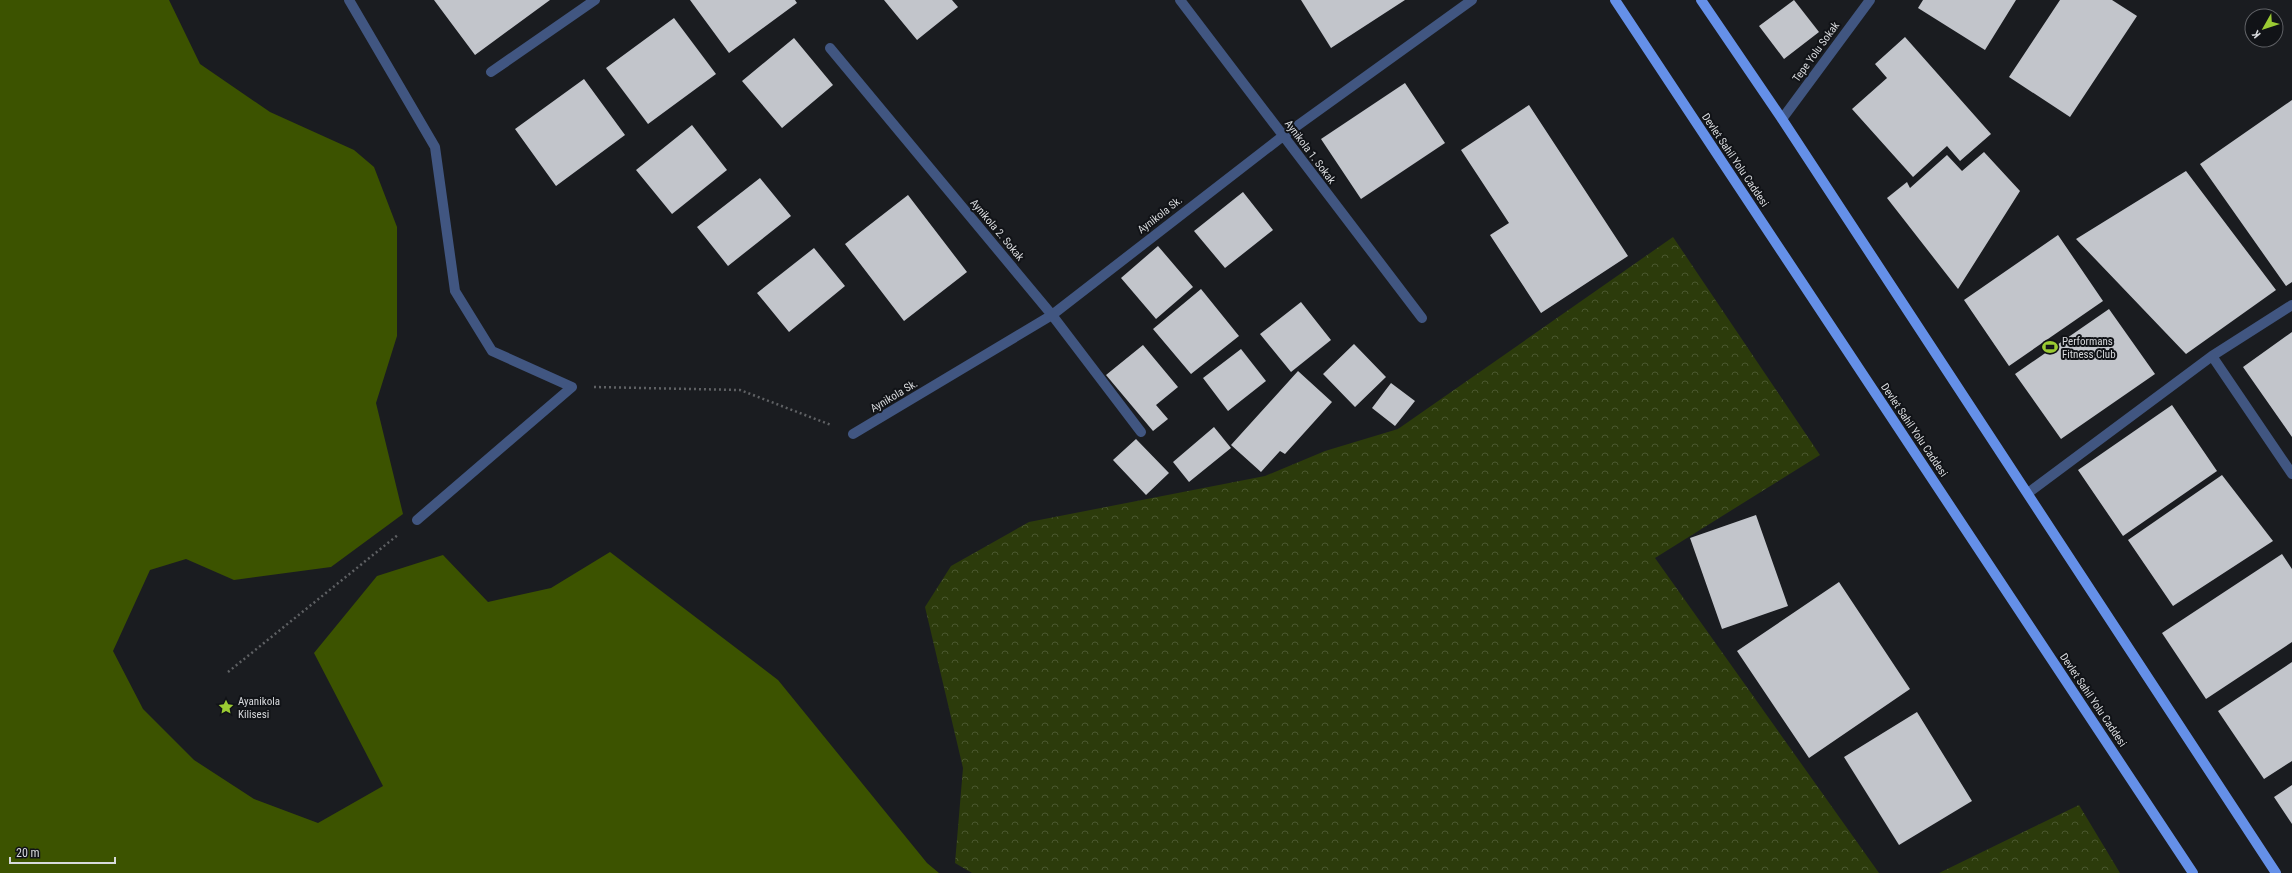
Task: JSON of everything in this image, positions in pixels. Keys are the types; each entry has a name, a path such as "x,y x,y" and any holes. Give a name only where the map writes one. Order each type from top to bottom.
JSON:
{"main road":[{"name":"Devlet Sahil Yolu Caddesi","path":"1615,0 2193,873"},
{"path":"1701,0 1782,119 2276,873"}],"street":[{"path":"348,0 435,147 455,292 492,351 572,387 417,520"},
{"path":"491,72 595,0"},
{"name":"Aynikola 1. Sokak","path":"1180,0 1422,318"},
{"name":"Aynikola Sk.","path":"853,434 1052,315 1283,136 1472,0"},
{"name":"Tepe Yolu Sokak","path":"1782,119 1870,0"},
{"name":"Aynikola 2. Sokak","path":"830,48 1052,315 1141,432"},
{"path":"2028,494 2212,356 2292,305"},
{"path":"2212,356 2292,474"}],"path":[{"path":"572,387 740,390 853,434"},
{"path":"228,672 417,520"}],"green space":[{"path":"1673,237 1820,455 1655,558 1879,873 972,873 955,863 963,768 925,607 951,566 1029,522 1265,476 1325,451 1398,429"},
{"path":"2079,805 2120,873 1939,873"}],"shaded area":[{"path":"0,0 169,0 200,64 270,112 354,150 374,167 397,227 397,336 376,403 403,514 331,567 234,580 186,559 150,570 113,651 143,709 194,760 254,799 318,823 383,786 314,653 377,576 443,555 488,602 551,588 610,552 778,680 927,863 939,873 0,873"}],"building":[{"path":"434,0 550,0 475,55"},
{"path":"690,0 795,0 797,3 729,53"},
{"path":"884,0 952,0 958,7 917,40"},
{"path":"1301,0 1405,0 1331,48"},
{"path":"1794,0 1819,32 1784,59 1759,26"},
{"path":"1923,0 2016,0 1985,50 1918,8"},
{"path":"2060,0 2112,0 2137,16 2070,117 2009,77"},
{"path":"674,18 716,74 648,124 606,68"},
{"path":"1905,37 1991,134 1960,161 1947,146 1913,177 1852,109 1887,78 1875,64"},
{"path":"794,38 833,85 782,128 742,81"},
{"path":"584,79 625,135 556,186 515,129"},
{"path":"1405,83 1445,143 1361,199 1321,139"},
{"path":"2292,100 2292,282 2286,286 2200,164"},
{"path":"1529,105 1628,256 1541,313 1490,235 1509,223 1461,150"},
{"path":"692,125 727,170 672,214 636,170"},
{"path":"1984,152 2020,191 1958,289 1887,198 1907,182 1910,188 1947,155 1962,171"},
{"path":"2186,171 2276,290 2186,354 2076,239"},
{"path":"760,178 791,216 728,266 697,227"},
{"path":"1243,192 1273,230 1225,268 1194,231"},
{"path":"908,195 967,272 904,321 845,244"},
{"path":"2058,235 2103,301 2009,366 1964,300"},
{"path":"1158,246 1193,287 1156,319 1121,278"},
{"path":"814,248 845,286 789,332 757,293"},
{"path":"1201,289 1239,336 1191,374 1153,329"},
{"path":"1301,302 1331,340 1291,372 1260,334"},
{"path":"2109,309 2155,374 2061,439 2015,374"},
{"path":"2292,332 2292,437 2243,367"},
{"path":"1354,344 1386,377 1355,407 1323,374"},
{"path":"1143,345 1178,387 1156,405 1168,419 1153,431 1106,375"},
{"path":"1241,349 1266,381 1228,411 1203,378"},
{"path":"1298,371 1332,402 1285,454 1280,451 1261,472 1231,445"},
{"path":"1391,383 1415,401 1395,426 1372,408"},
{"path":"2172,405 2217,471 2123,536 2078,470"},
{"path":"1214,427 1231,448 1189,482 1173,462"},
{"path":"1136,439 1169,473 1146,495 1113,460"},
{"path":"2222,475 2273,541 2173,606 2128,540"},
{"path":"1756,515 1788,606 1722,629 1690,538"},
{"path":"2282,554 2292,569 2292,642 2206,699 2162,633"},
{"path":"1839,582 1910,689 1809,758 1737,651"},
{"path":"2292,662 2292,761 2264,779 2218,711"},
{"path":"1917,712 1972,801 1899,845 1844,757"},
{"path":"2292,785 2292,824 2274,797"}],"place":[{"name":"Performans Fitness Club","path":"2050,347"},
{"name":"Ayanikola Kilisesi","path":"226,707"}]}
